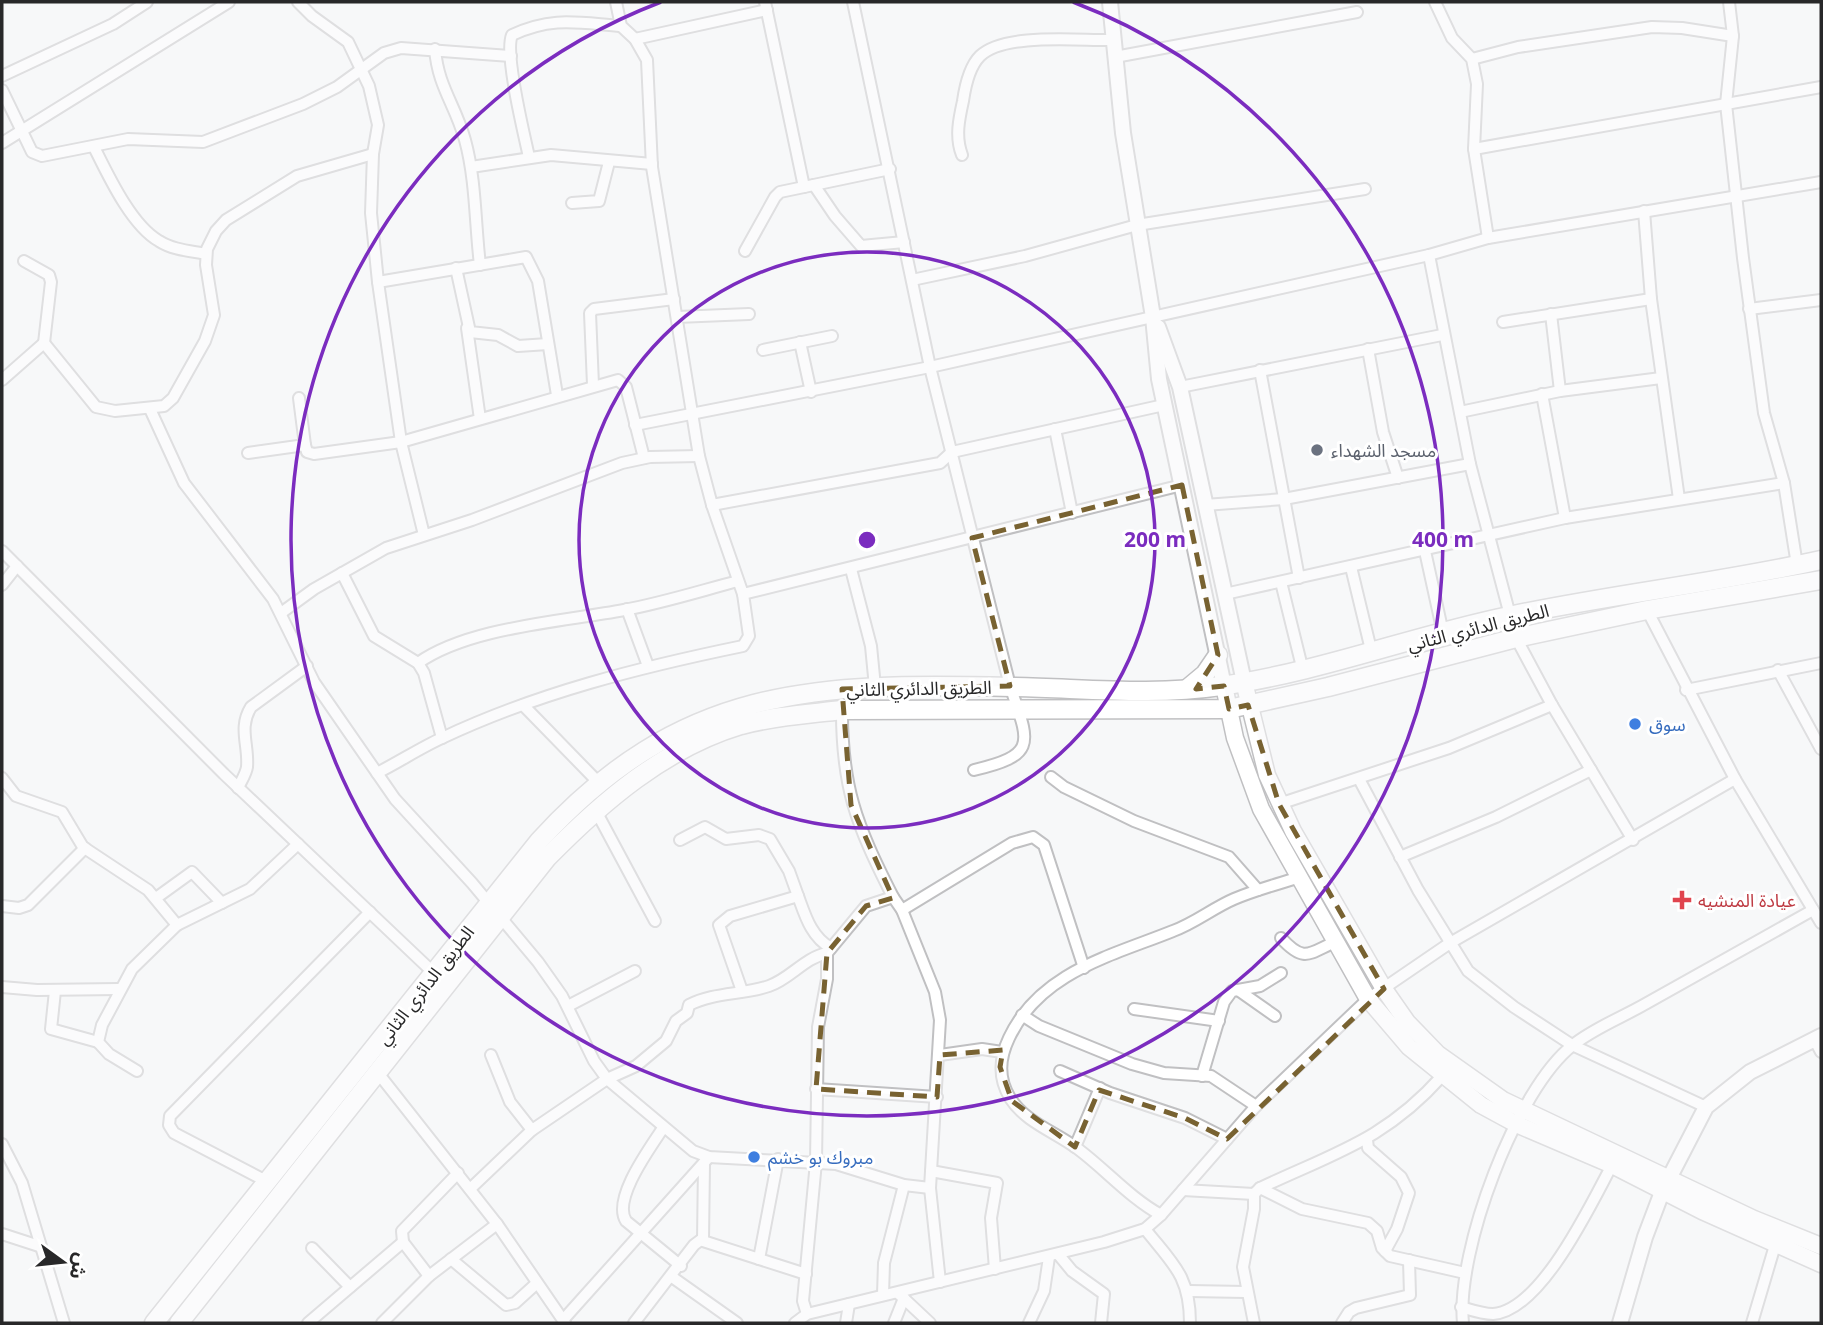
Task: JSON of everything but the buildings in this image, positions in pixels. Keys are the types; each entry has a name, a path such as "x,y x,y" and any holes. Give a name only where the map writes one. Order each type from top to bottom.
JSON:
{"main road":[{"name":"الطريق الدائري الثاني","path":"179,1323 447,985 539,841 598,782 658,742 721,712 781,697 875,687 1010,687 1122,691 1224,686 1372,654 1508,616 1821,560"},
{"name":"الطريق الدائري الثاني","path":"154,1323 433,973 596,811 657,765 720,732 786,716 842,710 1229,709 1516,638 1647,610 1821,580"},
{"path":"1187,689 1205,674 1218,655"},
{"path":"1244,682 1267,775 1279,804 1384,989 1407,1022 1438,1054 1503,1100 1520,1117 1662,1192 1821,1264"},
{"path":"1224,686 1245,770 1261,809 1368,999 1409,1047 1442,1076 1482,1105 1520,1117 1670,1177 1754,1219 1821,1246"}],"street":[{"path":"298,2 312,16 348,42 364,70 378,125 373,154 371,213 378,282 401,442 424,535"},
{"path":"377,773 442,738 523,705 648,666 747,642 749,636 743,594 712,505 699,456 652,164 647,60 635,39 621,26 616,2"},
{"path":"853,2 930,367 1010,687 1026,736 1023,751 1017,756 974,770"},
{"path":"1110,2 1137,225 1153,317 1164,405 1224,686"},
{"path":"1435,2 1452,38 1472,59 1477,84 1474,149 1488,238"},
{"path":"1729,2 1733,36 1726,104 1739,197 1749,309 1763,413 1784,483 1797,565"},
{"path":"2,76 113,24 142,3"},
{"path":"2,143 222,3"},
{"path":"635,39 766,6 809,186 861,246 868,248 904,242"},
{"path":"1115,57 1357,12"},
{"path":"529,157 511,57 512,36 537,24 621,26"},
{"path":"1472,59 1518,47 1652,27 1682,28 1733,36"},
{"path":"962,155 958,139 960,112 975,62 982,54 1001,46 1047,40 1114,40"},
{"path":"2,90 32,152 39,156 146,137 203,142 303,104 364,70 384,53 401,48 435,48 511,57"},
{"path":"435,48 437,74 455,108 471,167 480,265"},
{"path":"1474,149 1821,87"},
{"path":"94,147 110,178 143,229 169,246 206,254"},
{"path":"44,343 96,407 115,411 164,406 173,398 214,315 206,254 216,231 226,220 297,176 373,154"},
{"path":"471,167 529,157 567,155 609,162 652,164"},
{"path":"572,203 599,201 609,162"},
{"path":"745,251 780,192 890,169"},
{"path":"635,425 692,416 930,367 1429,256 1488,238 1821,182"},
{"path":"912,280 1025,256 1137,225 1365,189"},
{"path":"1644,211 1651,299 1679,499"},
{"path":"378,282 522,256 529,260 538,282 557,395"},
{"path":"1429,256 1442,334 1470,464 1490,535 1508,616 1516,638 1552,705 1633,840"},
{"path":"2,380 44,343 51,282 44,271 24,261"},
{"path":"456,268 480,419"},
{"path":"593,385 590,313 594,309 674,299"},
{"path":"1503,322 1651,299"},
{"path":"1749,309 1821,300"},
{"path":"677,317 749,314"},
{"path":"1551,314 1560,391"},
{"path":"1153,317 1180,387 1244,682"},
{"path":"467,328 475,334 498,335 518,346 548,344"},
{"path":"1180,387 1442,334"},
{"path":"763,350 832,336"},
{"path":"800,342 811,392"},
{"path":"1368,349 1383,432 1398,478"},
{"path":"1260,370 1299,578"},
{"path":"1460,412 1542,394 1661,378"},
{"path":"299,398 305,445 307,452 314,454 401,442 614,379 623,382 644,458"},
{"path":"1542,394 1564,518"},
{"path":"712,505 940,463 951,453 1164,405"},
{"path":"150,409 193,498 281,613 307,666 377,773 408,814 538,962 568,1006 594,1061 607,1079 663,1128 706,1160 778,1159 816,1162 861,1170 904,1185 930,1188"},
{"path":"1055,429 1072,513"},
{"path":"248,453 305,445"},
{"path":"281,613 314,589 386,548 622,463 644,458 699,456"},
{"path":"1205,505 1284,499 1470,464"},
{"path":"1225,594 1564,518 1784,483"},
{"path":"743,594 1182,485"},
{"path":"2,551 238,788 447,985"},
{"path":"1425,551 1443,633"},
{"path":"2,585 17,566"},
{"path":"1351,567 1372,654"},
{"path":"851,569 871,646 875,687"},
{"path":"342,573 374,636 418,663 424,673 442,738"},
{"path":"418,663 441,647 468,639 627,610 738,581"},
{"path":"1281,582 1303,671"},
{"path":"627,610 648,666"},
{"path":"1647,610 1686,690 1735,779 1821,923"},
{"path":"1686,690 1821,663"},
{"path":"238,788 247,769 243,735 245,716 251,707 307,666"},
{"path":"1778,670 1821,750"},
{"path":"842,689 844,772 851,805 901,910 935,992 940,1020 930,1188 940,1282"},
{"path":"523,705 598,782"},
{"path":"1279,804 1492,732 1552,705"},
{"path":"1400,857 1496,817 1591,770"},
{"path":"1051,777 1064,787 1134,821 1229,857 1258,890"},
{"path":"2,778 16,796 62,812 85,848 119,868 156,898 177,925"},
{"path":"1359,779 1400,857 1468,971 1572,1045 1706,1107"},
{"path":"795,1323 807,1314 883,1295 901,1296 940,1282 1054,1256 1146,1229 1256,1106 1368,999 1450,943 1735,779"},
{"path":"596,811 655,921"},
{"path":"680,840 705,827 731,840 751,836 766,837 776,848 812,929 829,951 818,1027 816,1162 803,1301 807,1314"},
{"path":"901,910 1012,843 1033,836 1044,845 1084,968"},
{"path":"98,1042 102,1025 132,969 177,925 250,889 298,844"},
{"path":"2,906 19,908 28,905 85,848"},
{"path":"156,898 192,872 222,903"},
{"path":"1161,1215 1075,1147 1040,1126 1012,1101 1002,1080 1002,1052 1022,1015 1042,992 1084,968 1186,926 1233,899 1300,877"},
{"path":"742,991 720,922 737,913 798,896"},
{"path":"470,1189 532,1130 607,1079 636,1066 666,1041 676,1021 687,1013 689,1005 770,986 808,960 829,951 866,906 893,897"},
{"path":"1463,1323 1461,1307 1465,1273 1481,1208 1529,1096 1572,1045 1813,910"},
{"path":"268,1182 174,1133 169,1125 170,1116 370,912"},
{"path":"1281,938 1297,954 1305,956 1337,941"},
{"path":"568,1006 635,971"},
{"path":"1202,1076 1228,995 1238,990 1261,986 1281,973"},
{"path":"2,986 55,991 119,989"},
{"path":"1238,990 1275,1016"},
{"path":"55,991 51,1029 98,1042 109,1054 137,1070"},
{"path":"1134,1009 1219,1021"},
{"path":"1022,1015 1039,1026 1132,1064 1164,1073 1211,1076 1256,1106"},
{"path":"1620,1323 1645,1237 1662,1192 1706,1107 1750,1072 1819,1042"},
{"path":"940,1055 982,1049 1002,1052"},
{"path":"491,1055 510,1102 532,1130"},
{"path":"1060,1071 1193,1122 1227,1139"},
{"path":"378,1073 497,1224 564,1322 706,1160"},
{"path":"1257,1191 1367,1140 1413,1107 1442,1076"},
{"path":"816,1088 937,1097"},
{"path":"1075,1147 1100,1088"},
{"path":"663,1128 621,1204 623,1216 640,1234 681,1266"},
{"path":"1367,1140 1368,1148 1396,1171 1409,1193 1394,1237 1385,1251"},
{"path":"2,1144 22,1183 64,1323"},
{"path":"759,1259 778,1159"},
{"path":"702,1239 706,1160"},
{"path":"1461,1307 1493,1314 1508,1309 1529,1296 1588,1210 1612,1165"},
{"path":"931,1171 997,1183 991,1225 995,1269"},
{"path":"429,1276 403,1242 402,1231 458,1173"},
{"path":"883,1295 884,1263 904,1185"},
{"path":"1183,1190 1257,1191 1310,1212 1368,1223 1377,1231 1385,1251 1409,1260 1465,1273"},
{"path":"1254,1323 1255,1313 1246,1292 1243,1267 1257,1191"},
{"path":"387,1322 429,1276 497,1224"},
{"path":"1146,1229 1182,1275 1189,1291 1190,1323"},
{"path":"2,1234 39,1246"},
{"path":"702,1239 806,1274"},
{"path":"634,1323 681,1266 694,1245 702,1239"},
{"path":"308,1323 403,1242"},
{"path":"1752,1323 1776,1242"},
{"path":"312,1248 350,1287"},
{"path":"1029,1323 1044,1291 1054,1256"},
{"path":"1054,1256 1104,1294 1101,1323"},
{"path":"451,1259 506,1305 516,1303 537,1283"},
{"path":"1342,1323 1349,1312 1356,1308 1409,1295 1409,1260"},
{"path":"672,1277 737,1323"},
{"path":"1189,1291 1246,1292"},
{"path":"894,1323 901,1296"},
{"path":"901,1296 930,1323"},
{"path":"846,1323 849,1304"}],"highlighted area":[{"path":"1182,485 1218,655 1196,689 1224,686 1229,709 1248,705 1279,804 1384,989 1227,1139 1185,1118 1099,1090 1075,1147 1012,1101 1000,1067 1003,1050 940,1055 937,1097 816,1089 827,953 866,906 893,898 851,805 842,689 1010,686 972,538"}],"place":[{"name":"مسجد الشهداء","path":"1317,450"},
{"name":"سوق","path":"1635,724"},
{"name":"عيادة المنشيه","path":"1682,900"},
{"name":"مبروك بو خشم","path":"754,1157"}]}
